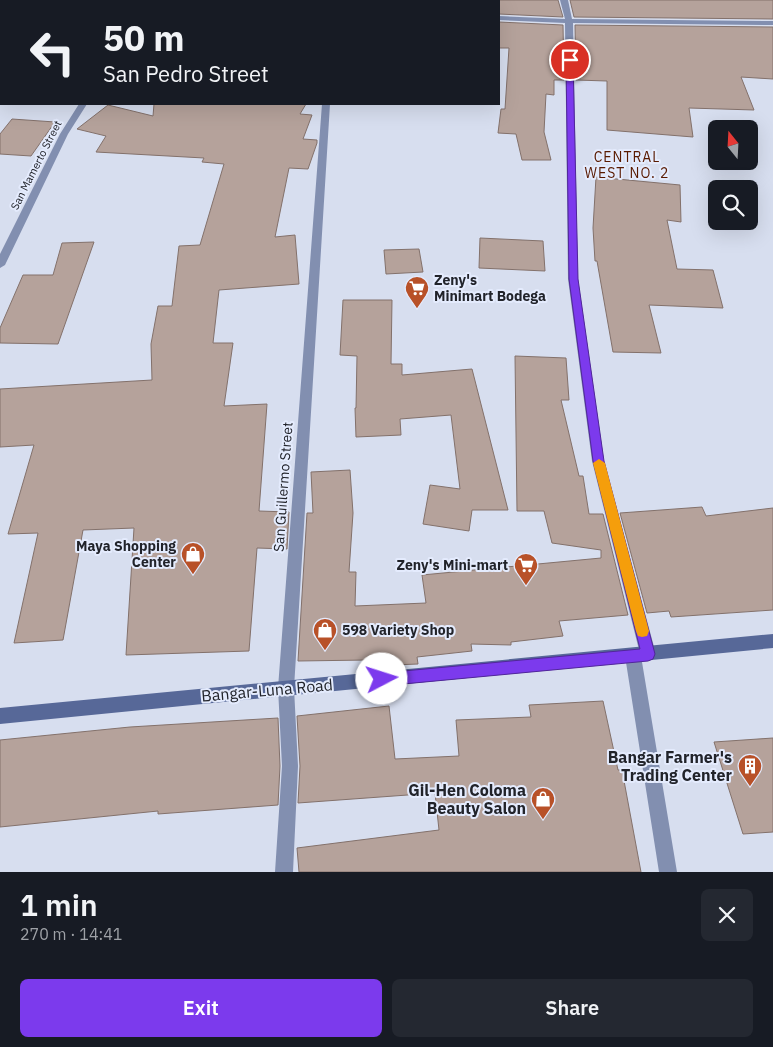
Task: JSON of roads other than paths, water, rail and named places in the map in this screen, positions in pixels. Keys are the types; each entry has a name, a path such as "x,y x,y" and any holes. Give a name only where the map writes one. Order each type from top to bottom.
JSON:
{"main road":[{"name":"Bangar-Luna Road","path":"0,716 773,641"}],"street":[{"path":"564,0 569,21 574,279 598,461 641,655 668,872"},
{"path":"500,18 569,21 773,23"},
{"name":"San Mamerto Street","path":"0,265 64,134 82,105"},
{"name":"San Guillermo Street","path":"284,872 290,766 286,688 326,105"}],"place":[{"name":"Zeny's Minimart Bodega","path":"417,309"},
{"name":"Maya Shopping Center","path":"193,575"},
{"name":"Zeny's Mini-mart","path":"526,586"},
{"name":"598 Variety Shop","path":"325,651"},
{"name":"Bangar Farmer's Trading Center","path":"750,787"},
{"name":"Gil-Hen Coloma Beauty Salon","path":"543,820"}],"district":[{"name":"CENTRAL WEST NO. 2","path":"627,166"}]}
